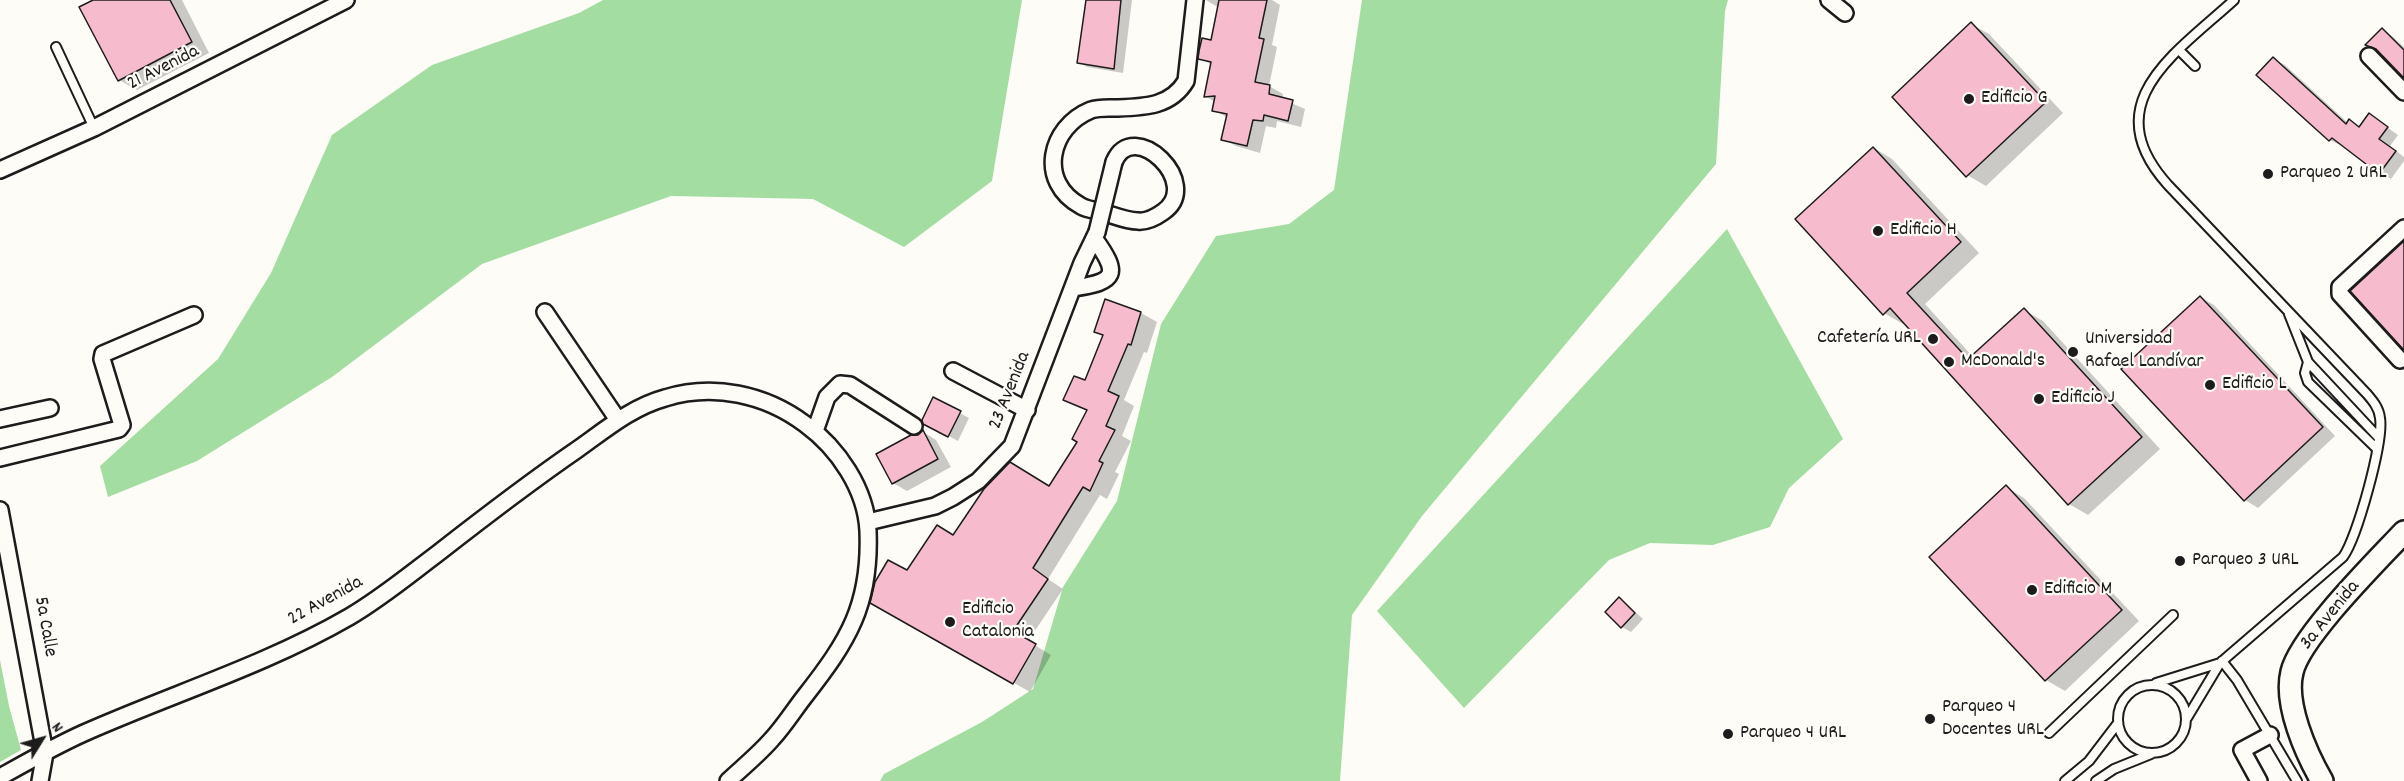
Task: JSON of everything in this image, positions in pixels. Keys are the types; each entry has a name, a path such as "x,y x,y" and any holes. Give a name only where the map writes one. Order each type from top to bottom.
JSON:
{"street":[{"name":"21 Avenida","path":"0,170 94,128 346,0"},
{"name":"23 Avenida","path":"868,522 935,506 978,481 1012,446 1095,235 1114,162 1117,156 1129,148 1141,147 1161,157 1173,178 1176,195 1172,204 1157,216 1137,221 1081,207 1061,189 1055,177 1054,155 1060,134 1069,123 1094,109 1158,104 1171,99 1180,92 1186,81 1195,0"},
{"path":"1829,0 1845,13"},
{"path":"2369,56 2404,92"},
{"path":"2400,360 2340,294 2340,287 2404,228"},
{"path":"1073,288 1099,284 1107,280 1111,273 1110,260 1095,235"},
{"path":"545,312 618,420"},
{"path":"0,458 119,429 122,425 102,359 103,354 194,315"},
{"path":"953,371 1027,410"},
{"path":"815,431 827,397 840,384 850,385 914,426"},
{"name":"22 Avenida","path":"0,777 81,734 267,657 350,616 618,420 640,407 664,398 691,392 717,391 744,395 770,403 794,415 834,450 861,496 868,522"},
{"path":"0,419 50,408"},
{"name":"5a Calle","path":"0,510 45,753"},
{"path":"728,781 771,740 835,657 849,634 866,579 868,522"},
{"name":"3a Avenida","path":"2322,781 2301,734 2290,696 2292,671 2303,647 2315,632 2404,532"},
{"path":"2259,781 2242,750 2270,735"},
{"path":"40,781 45,753"}],"lane":[{"path":"2221,662 2131,691 2123,700 2118,711 2118,723 2125,741 2133,748 2152,753 2161,753 2177,743 2182,736 2187,718 2221,662 2343,557 2354,537 2378,449 2380,418 2376,406 2158,174 2144,150 2139,131 2140,104 2155,74 2234,0"},
{"path":"56,47 94,128"},
{"path":"2179,50 2195,66"},
{"path":"2287,310 2308,362 2379,438"},
{"path":"2308,362 2306,374 2308,382 2378,449"},
{"path":"2049,733 2173,615"},
{"path":"2221,662 2237,680 2297,781"},
{"path":"2154,684 2165,687 2181,699 2187,718"},
{"path":"2065,781 2090,762 2118,723"},
{"path":"2096,781 2114,769 2152,753"}],"green space":[{"path":"603,0 1022,0 992,181 904,247 813,199 671,196 482,264 332,377 197,461 108,497 100,466 218,359 271,273 332,135 432,65 579,13"},
{"path":"1362,0 1728,0 1725,11 1716,164 1422,516 1352,615 1340,781 880,781 884,774 982,722 1033,689 1063,587 1117,501 1161,324 1216,236 1289,224 1334,190"},
{"path":"1727,229 1843,439 1789,488 1770,527 1713,545 1650,543 1609,560 1464,708 1377,611"},
{"path":"0,660 21,750 0,762"}],"building":[{"path":"93,0 170,0 192,42 118,81 79,7"},
{"path":"1086,0 1121,0 1114,69 1077,63"},
{"path":"1219,0 1267,0 1259,38 1264,39 1255,82 1270,85 1269,94 1293,100 1288,121 1264,115 1263,121 1253,120 1247,146 1221,140 1227,114 1212,111 1215,96 1204,97 1211,62 1198,59 1199,51 1202,38 1211,40"},
{"name":"Edificio G","path":"1971,22 2046,102 1966,177 1892,97"},
{"path":"2382,28 2404,50 2404,78 2376,49 2365,45"},
{"path":"2273,57 2346,124 2349,119 2359,127 2369,113 2388,127 2379,139 2396,151 2379,174 2332,138 2329,141 2256,75"},
{"path":"1873,147 1961,242 1907,293 1968,359 2024,308 2142,437 2068,505 1890,308 1883,315 1795,219"},
{"path":"2404,241 2404,350 2350,291"},
{"name":"Edificio L","path":"2200,296 2323,427 2244,501 2121,369"},
{"path":"1105,299 1141,312 1131,345 1128,344 1108,391 1119,396 1106,426 1115,430 1099,461 1103,463 1090,491 1083,487 1033,568 1048,579 1013,631 1036,644 1013,684 870,603 875,582 888,560 907,570 937,525 953,535 984,489 1010,462 1049,486 1077,442 1072,439 1087,410 1063,400 1074,376 1085,380 1103,335 1094,332"},
{"path":"933,397 961,411 948,437 923,424 922,420"},
{"path":"923,430 938,459 892,484 876,454 911,435 918,435"},
{"name":"Edificio M","path":"2006,485 2122,610 2045,681 1929,557"},
{"path":"1619,597 1635,613 1621,628 1605,612"}],"place":[{"name":"Edificio G","path":"1969,99"},
{"name":"Parqueo 2 URL","path":"2268,174"},
{"name":"Edificio H","path":"1878,231"},
{"name":"Cafetería URL","path":"1933,339"},
{"name":"Universidad Rafael Landívar","path":"2073,352"},
{"name":"McDonald's","path":"1949,362"},
{"name":"Edificio L","path":"2210,385"},
{"name":"Edificio J","path":"2039,399"},
{"name":"Parqueo 3 URL","path":"2180,561"},
{"name":"Edificio M","path":"2032,590"},
{"name":"Edificio Catalonia","path":"950,622"},
{"name":"Parqueo 4 Docentes URL","path":"1930,719"},
{"name":"Parqueo 4 URL","path":"1728,734"}]}
